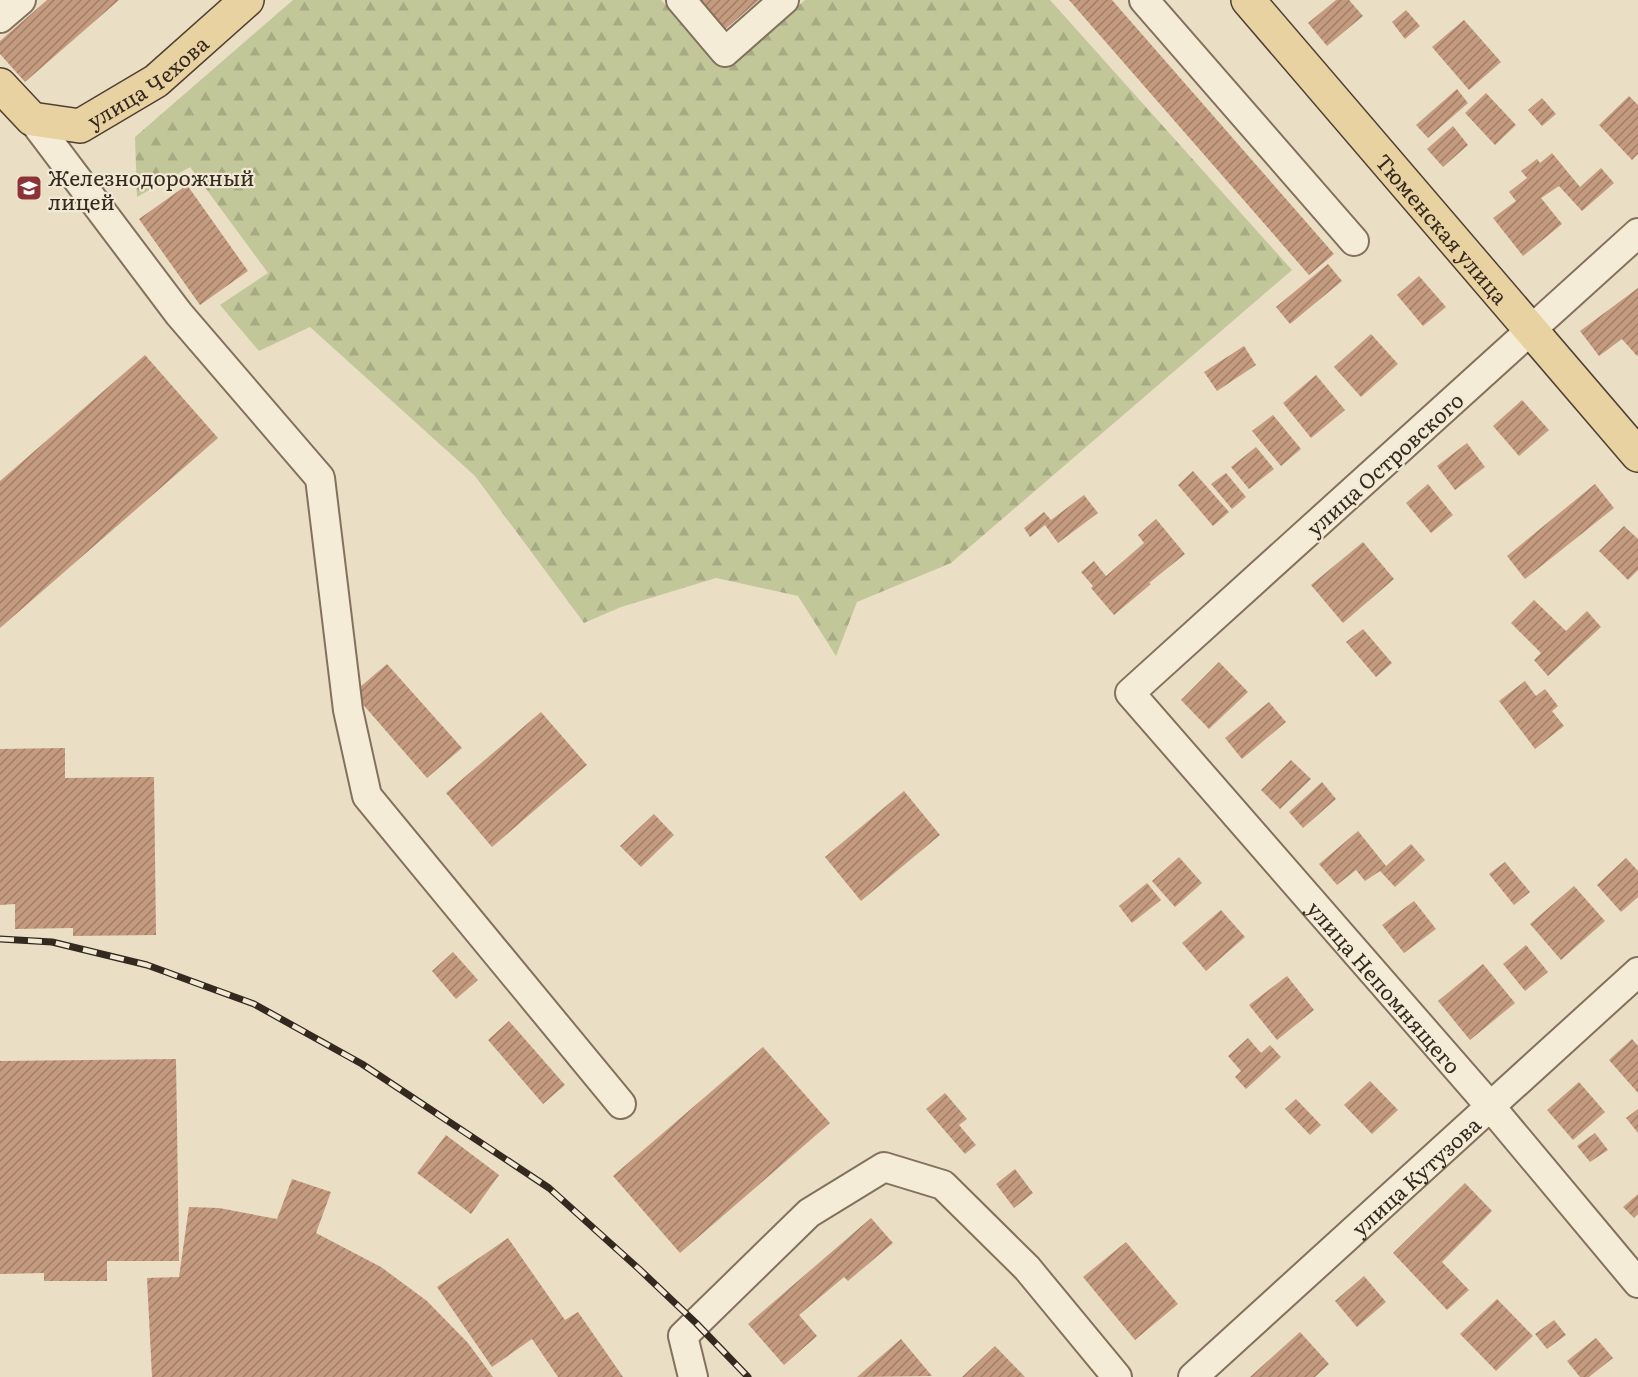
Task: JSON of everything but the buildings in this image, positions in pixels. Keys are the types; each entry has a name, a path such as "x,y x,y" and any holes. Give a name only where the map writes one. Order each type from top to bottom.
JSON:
{"main road":[{"name":"улица Чехова","path":"32,119 80,126 156,81 247,0"},
{"name":"Тюменская улица","path":"1248,0 1638,455"},
{"path":"0,85 32,119"}],"street":[{"path":"0,18 21,0"},
{"path":"681,0 725,52 784,0"},
{"path":"1144,0 1354,241"},
{"path":"32,119 178,314 320,478 348,710 367,796 621,1104"},
{"name":"улица Островского","path":"1130,693 1638,233"},
{"name":"улица Непомнящего","path":"1130,693 1490,1106 1638,1283"},
{"name":"улица Кутузова","path":"1193,1377 1638,972"},
{"path":"693,1377 683,1336 809,1213 884,1167 943,1185 1027,1268 1117,1377"}],"green space":[{"path":"293,0 661,0 726,67 805,0 1050,0 1292,270 951,563 857,602 836,656 798,596 716,578 621,607 584,623 475,476 310,327 259,351 220,305 268,273 190,167 137,197 135,137"}],"railway":[{"path":"0,939 52,942 147,965 254,1004 362,1064 549,1188 696,1323 748,1377"}],"place":[{"name":"Железнодорожный лицей","path":"29,188"}]}
